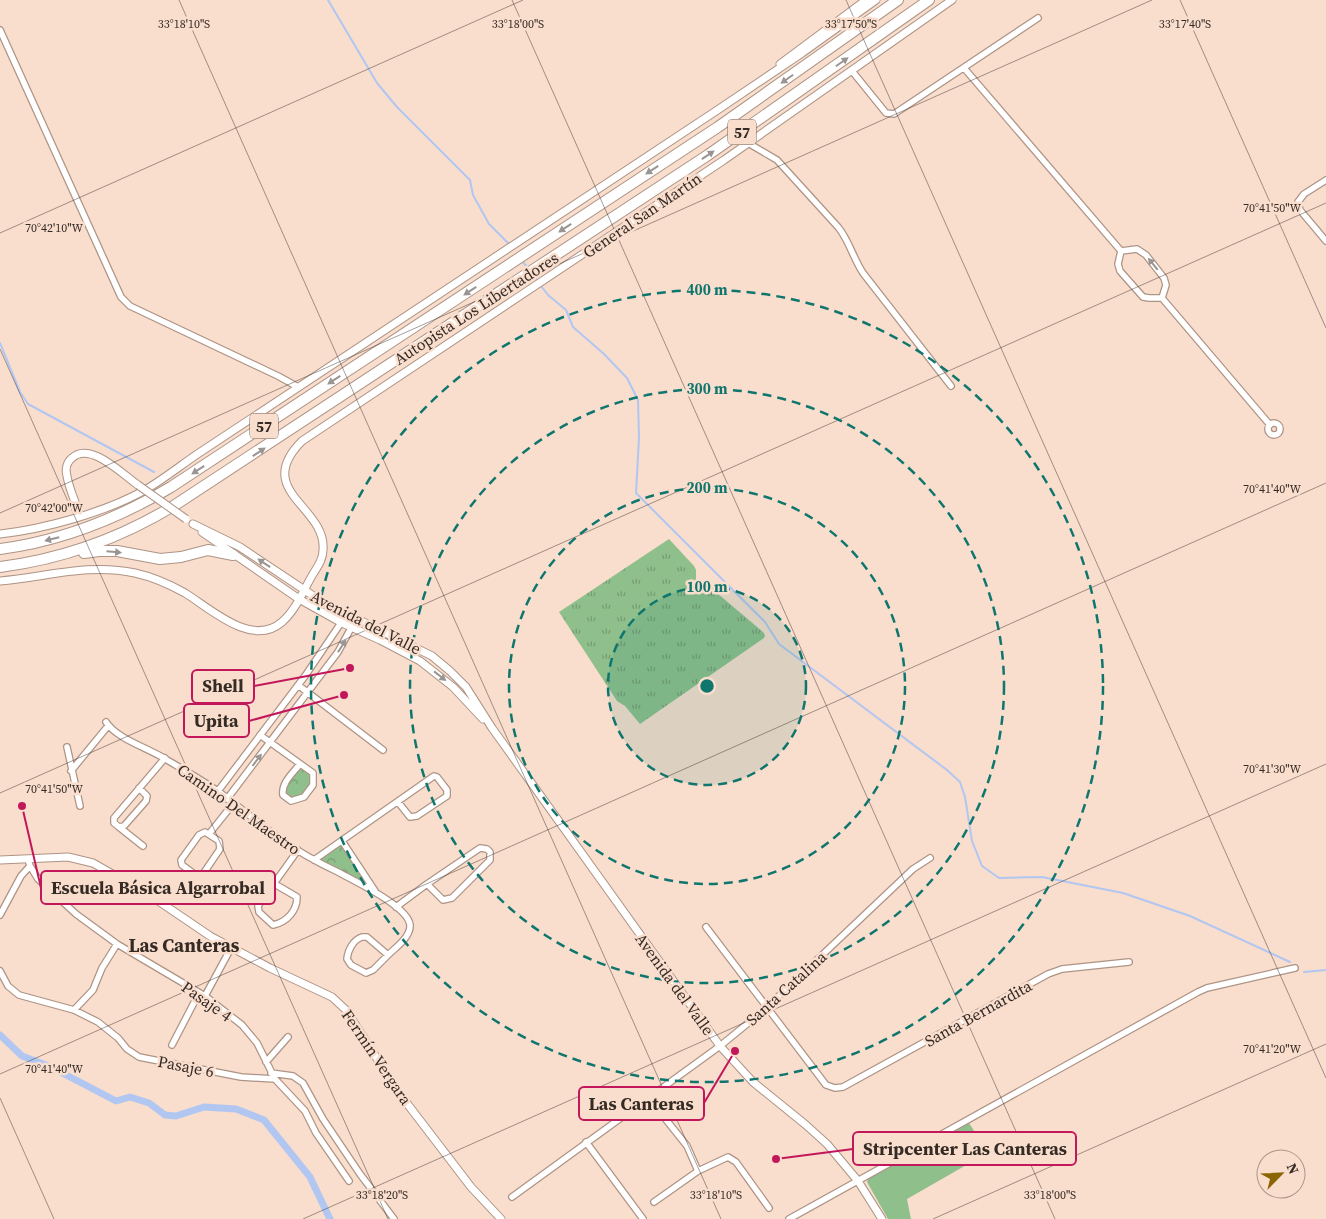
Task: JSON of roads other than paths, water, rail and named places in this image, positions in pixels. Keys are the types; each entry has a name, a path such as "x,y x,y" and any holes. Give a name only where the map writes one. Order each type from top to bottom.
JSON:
{"highway":[{"name":"Autopista Los Libertadores","path":"0,549 32,544 72,534 113,519 148,501 734,116 898,0"},
{"name":"Autopista Los Libertadores","path":"0,567 80,550 112,538 176,505 742,132 929,0"},
{"path":"49,558 108,551 160,559 181,557 208,550 233,554"}],"street":[{"path":"764,77 792,53 866,0"},
{"path":"0,534 47,526 80,516 120,502 148,489 298,387 531,234 764,77 797,57 876,0"},
{"name":"General San Martín","path":"0,581 86,569 134,573 167,584 238,626 258,631 281,623 299,599 320,562 324,544 317,524 297,502 288,487 286,468 293,450 311,434 557,272 748,143 952,0"},
{"path":"852,71 886,113 891,115 897,113 1038,18"},
{"path":"0,30 121,297 125,302 298,387"},
{"path":"964,68 1121,251"},
{"path":"748,143 777,160 838,226 863,273 951,386"},
{"path":"1326,180 1304,194 1298,202 1300,210 1326,241"},
{"path":"1121,251 1137,249 1146,255 1164,278 1166,285 1162,298"},
{"path":"1121,251 1118,257 1118,267 1136,289 1145,298 1162,298 1270,424"},
{"name":"Avenida del Valle","path":"80,516 66,475 68,462 76,455 85,452 98,456 233,554 299,599 351,628 397,648 429,668 457,691 492,728"},
{"name":"Avenida del Valle","path":"193,524 240,547 320,601 422,650 442,663 466,687 492,728 720,1046 753,1082 827,1144 858,1180 882,1219"},
{"path":"218,791 298,685 347,614"},
{"path":"227,799 338,652 358,619"},
{"path":"298,685 383,750"},
{"name":"Camino Del Maestro","path":"71,771 107,724 116,733 165,758 218,791 233,804 298,850 376,892 396,907 406,916 410,925 408,933 403,940 388,955 373,970 366,972 350,965 348,960 351,946 356,939 362,937 367,937 388,955"},
{"path":"260,735 313,773 314,785 304,797 291,801 283,795 282,790 300,764"},
{"path":"67,747 80,806"},
{"path":"143,846 114,823 114,818 165,758"},
{"path":"314,860 434,776 438,777 447,790 447,796 417,816 410,816 398,802"},
{"path":"119,827 124,826 146,801 147,796 139,788"},
{"path":"209,834 233,804"},
{"path":"197,876 203,874 220,849 218,841 205,832 199,835 180,860 182,865 197,876 204,888 224,900"},
{"name":"Camino Del Maestro","path":"342,841 376,892"},
{"path":"396,907 427,884 478,849 484,848 490,852 491,856 488,862 452,898 443,900 427,884"},
{"path":"273,883 297,897 297,903 290,917 274,925 259,912 258,906 273,883 298,850"},
{"name":"Fermín Vergara","path":"0,860 29,863 68,857 93,863 151,896 200,930 231,948 328,994 339,1002 399,1092 472,1188 501,1219"},
{"name":"Santa Catalina","path":"512,1197 720,1046 767,1008 913,869 930,858"},
{"path":"0,915 29,863"},
{"name":"Pasaje 4","path":"29,863 45,887 76,914 117,944 202,994 242,1026 256,1043 274,1079"},
{"path":"706,927 767,1008"},
{"path":"74,1010 92,990 117,944"},
{"path":"172,1045 231,948"},
{"name":"Santa Bernardita","path":"767,1008 826,1086 843,1087 1048,974 1062,969 1129,962"},
{"path":"789,1219 1198,992 1207,988 1295,968"},
{"name":"Pasaje 6","path":"0,971 8,986 19,995 74,1010 98,1022 118,1038 127,1049 139,1057 240,1077 274,1079"},
{"path":"266,1062 288,1037"},
{"path":"271,1073 293,1076 303,1083 323,1119 360,1174 394,1219"},
{"path":"274,1079 305,1111 316,1133 349,1181"},
{"path":"648,1097 687,1146 698,1170"},
{"path":"586,1142 643,1219"},
{"path":"654,1202 698,1170 723,1158 732,1159 736,1162 769,1208"}],"waterway":[{"path":"328,0 377,83 397,107 470,180 473,195 489,224 509,244"},
{"path":"521,260 528,268"},
{"path":"532,274 538,282"},
{"path":"541,286 548,295 566,310 573,327 604,354 627,378 638,400 639,438 636,493 765,622 779,644 947,770 960,782 965,797 972,841 982,866 999,878 1042,877 1123,893 1190,916 1290,962"},
{"path":"0,343 20,392 28,404 154,472"},
{"path":"1304,972 1326,970"},
{"path":"0,1035 22,1056 51,1067 116,1101 130,1097 149,1103 165,1115 176,1116 204,1107 236,1109 264,1120 310,1177 330,1219"}],"place":[{"name":"Shell","path":"350,668"},
{"name":"Upita","path":"344,695"},
{"name":"Escuela Básica Algarrobal","path":"22,806"},
{"name":"Las Canteras","path":"735,1051"},
{"name":"Stripcenter Las Canteras","path":"776,1159"}],"district":[{"name":"Las Canteras","path":"184,945"}]}
